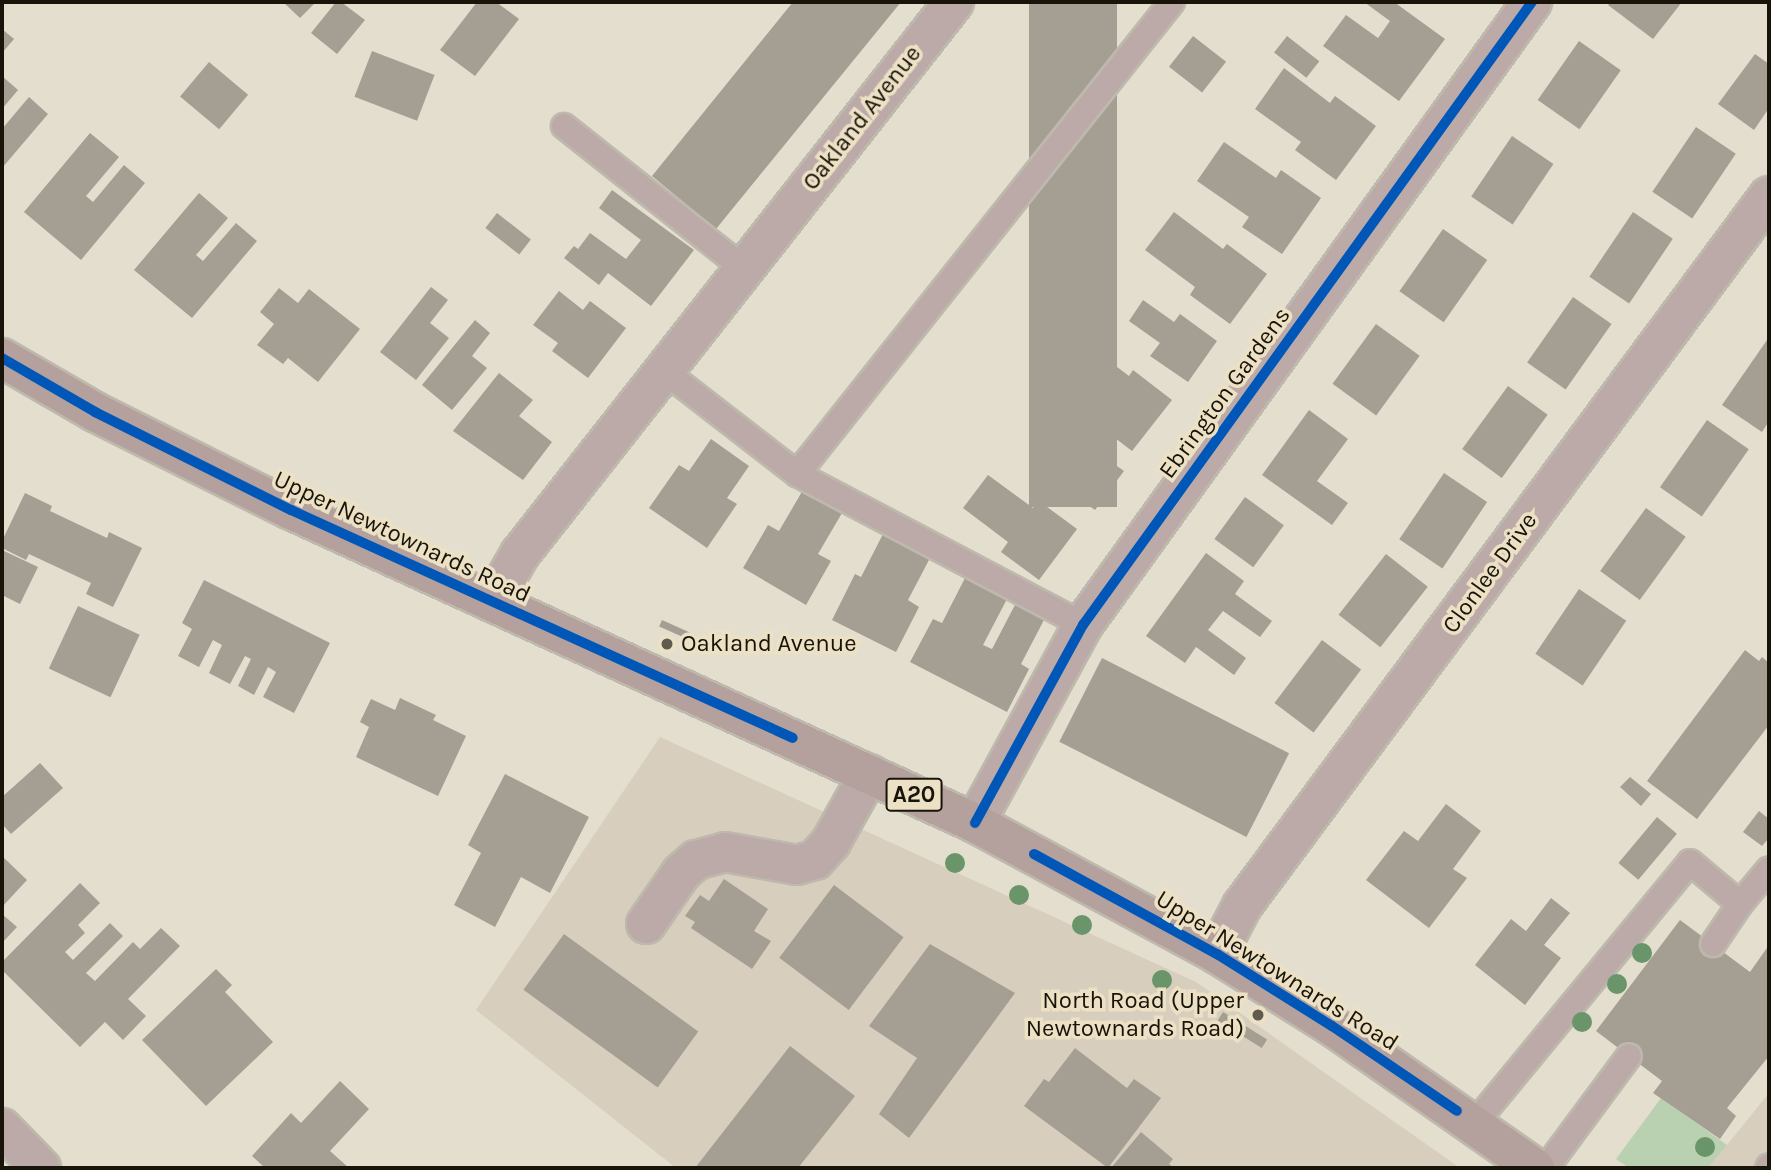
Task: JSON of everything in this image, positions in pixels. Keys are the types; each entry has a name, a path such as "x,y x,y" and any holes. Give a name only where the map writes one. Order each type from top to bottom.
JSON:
{"main road":[{"name":"Upper Newtownards Road","path":"2,358 95,412 291,510 975,823 1217,954 1332,1026 1535,1168"}],"street":[{"name":"Oakland Avenue","path":"492,602 511,565 954,2"},
{"name":"Ebrington Gardens","path":"975,823 1083,625 1532,2"},
{"name":"Clonlee Drive","path":"1217,954 1242,906 1769,195"},
{"path":"646,924 681,873 696,860 725,852 797,865 815,860 831,842 869,774"},
{"path":"2,1128 36,1167"}],"lane":[{"path":"797,474 1172,2"},
{"path":"564,127 743,268"},
{"path":"663,370 797,474 1083,625"},
{"path":"1475,1124 1690,862 1741,904"},
{"path":"1713,944 1769,869"},
{"path":"1546,1168 1629,1056"}],"shaded area":[{"path":"660,737 1196,982 1460,1168 676,1168 476,1010"},
{"path":"1769,1093 1769,1168 1708,1168 1727,1145"}],"green space":[{"path":"1661,1098 1727,1145 1708,1168 1629,1168 1616,1159"}],"building":[{"path":"283,2 316,2 300,18"},
{"path":"336,2 341,2 365,20 337,54 311,33"},
{"path":"477,2 496,2 519,19 475,76 440,50"},
{"path":"793,2 901,2 716,229 652,176"},
{"path":"1029,2 1117,2 1117,507 1029,507"},
{"path":"1364,2 1394,2 1445,39 1399,101 1323,46 1346,15 1378,38 1390,21"},
{"path":"1611,2 1682,2 1653,39 1608,5"},
{"path":"2,29 14,39 2,53"},
{"path":"1193,36 1226,62 1202,93 1169,67"},
{"path":"1287,36 1319,61 1306,78 1274,53"},
{"path":"1579,41 1621,70 1579,129 1538,100"},
{"path":"372,51 435,75 417,121 354,97"},
{"path":"1755,54 1769,64 1769,108 1754,130 1718,104"},
{"path":"209,62 248,95 219,129 180,96"},
{"path":"1284,68 1330,103 1335,96 1376,126 1336,180 1295,150 1301,142 1255,109"},
{"path":"2,76 18,90 2,109"},
{"path":"29,97 48,114 2,168 2,129"},
{"path":"1696,127 1736,154 1692,219 1652,192"},
{"path":"90,133 119,157 86,196 93,202 124,165 145,183 81,260 24,212"},
{"path":"1512,136 1553,164 1513,224 1471,197"},
{"path":"1224,142 1276,178 1281,170 1321,198 1282,254 1242,227 1249,217 1197,181"},
{"path":"612,190 694,250 651,306 608,273 599,285 564,258 574,246 578,249 590,233 626,259 641,240 599,208"},
{"path":"199,193 228,218 196,255 203,261 236,223 257,241 192,318 134,270"},
{"path":"1174,212 1223,249 1227,244 1267,274 1230,324 1190,295 1195,287 1145,250"},
{"path":"1633,212 1673,239 1629,304 1589,277"},
{"path":"497,213 531,239 519,254 485,228"},
{"path":"1443,229 1487,260 1444,322 1399,291"},
{"path":"431,287 448,300 430,323 449,338 416,380 380,352"},
{"path":"279,288 298,303 309,289 360,329 318,382 288,358 283,364 257,345 274,324 260,312"},
{"path":"559,291 583,310 590,301 626,328 588,378 552,351 558,343 533,325"},
{"path":"1573,297 1612,324 1566,389 1527,363"},
{"path":"1143,300 1174,322 1180,314 1217,341 1188,382 1150,356 1160,343 1129,321"},
{"path":"475,320 490,333 472,356 487,368 452,410 422,385"},
{"path":"1376,324 1420,356 1376,416 1333,384"},
{"path":"1767,340 1769,421 1762,432 1722,405"},
{"path":"1084,342 1129,376 1133,370 1172,400 1132,451 1094,422 1101,412 1057,378"},
{"path":"499,373 533,400 519,416 552,442 523,480 453,431"},
{"path":"1508,386 1548,415 1502,478 1462,449"},
{"path":"1309,410 1348,439 1317,481 1348,503 1332,525 1262,475"},
{"path":"1707,420 1749,449 1702,516 1660,487"},
{"path":"1046,424 1082,449 1086,444 1124,471 1095,510 1057,483 1070,465 1034,440"},
{"path":"711,439 749,466 727,498 737,504 707,548 649,508 679,465 689,471"},
{"path":"1444,473 1487,502 1442,568 1399,539"},
{"path":"988,475 1033,508 1039,501 1077,529 1039,580 1001,552 1008,542 963,508"},
{"path":"803,490 842,513 818,554 831,561 806,605 743,568 768,525 779,531"},
{"path":"25,493 52,506 50,511 107,538 109,532 142,548 113,607 86,594 91,583 29,554 26,560 2,548 2,541"},
{"path":"1245,497 1284,525 1253,567 1214,539"},
{"path":"1646,508 1686,537 1640,600 1600,571"},
{"path":"883,534 930,558 908,600 919,607 896,652 832,620 855,574 861,577"},
{"path":"2,550 38,567 20,604 2,595"},
{"path":"1206,553 1244,581 1235,594 1272,621 1260,637 1223,611 1208,630 1246,658 1234,675 1196,647 1185,663 1146,636"},
{"path":"1386,554 1428,587 1380,647 1339,615"},
{"path":"965,578 1007,599 983,645 992,649 1016,603 1045,618 1021,664 1029,669 1007,712 910,662 933,619 942,623"},
{"path":"204,580 330,643 294,713 263,697 276,672 268,667 254,695 238,686 251,659 245,656 230,684 209,673 222,645 213,640 199,667 178,656 192,629 182,623"},
{"path":"1579,589 1626,621 1583,686 1535,654"},
{"path":"78,606 140,635 110,697 49,669"},
{"path":"662,620 695,635 692,641 659,626"},
{"path":"1322,640 1361,669 1314,733 1274,703"},
{"path":"1745,650 1759,661 1762,657 1769,663 1769,725 1697,819 1647,781"},
{"path":"1102,658 1289,753 1246,837 1059,742"},
{"path":"400,698 436,715 433,720 466,736 438,796 356,757 369,727 360,722 371,699 395,710"},
{"path":"40,763 63,788 11,834 2,824 2,797"},
{"path":"505,774 589,817 550,893 521,877 495,927 454,905 481,853 468,845"},
{"path":"1630,777 1651,794 1641,806 1620,787"},
{"path":"1446,804 1481,831 1453,869 1467,878 1429,928 1366,880 1404,831 1418,841"},
{"path":"1759,811 1769,819 1769,838 1762,846 1743,832"},
{"path":"1657,817 1677,834 1638,880 1618,863"},
{"path":"2,856 27,880 2,907"},
{"path":"724,879 768,909 754,931 771,941 752,969 691,928 695,922 685,916 700,895 709,901"},
{"path":"80,883 100,903 78,925 85,933 65,952 73,960 110,923 123,936 86,973 95,981 133,942 140,949 161,928 180,946 128,999 146,1016 123,1040 105,1022 80,1047 2,970 2,962"},
{"path":"834,885 903,937 849,1010 779,958"},
{"path":"1551,898 1570,913 1544,945 1561,958 1525,1005 1475,965 1511,919 1526,931"},
{"path":"2,914 17,927 2,943"},
{"path":"1680,920 1750,972 1769,945 1769,1056 1727,1108 1736,1116 1720,1139 1653,1093 1662,1081 1596,1031"},
{"path":"564,934 698,1032 658,1087 523,990"},
{"path":"930,944 1015,993 909,1138 879,1114 917,1058 869,1026"},
{"path":"216,969 232,985 225,992 273,1042 206,1106 142,1040"},
{"path":"1223,1012 1267,1040 1262,1048 1218,1020"},
{"path":"790,1046 855,1096 798,1168 695,1168"},
{"path":"1075,1048 1127,1088 1134,1079 1161,1098 1108,1168 1024,1106 1044,1079 1049,1082"},
{"path":"340,1081 369,1109 330,1151 349,1168 265,1168 252,1156 291,1113 301,1123"},
{"path":"1141,1132 1173,1159 1169,1164 1174,1168 1111,1168"}],"cycle path":[{"path":"975,823 1083,625 1532,2"},
{"path":"2,358 95,412 291,510 793,738"},
{"path":"1034,854 1217,954 1332,1026 1457,1111"}],"place":[{"name":"Oakland Avenue","path":"667,644"},
{"name":"North Road (Upper Newtownards Road)","path":"1258,1015"}]}
